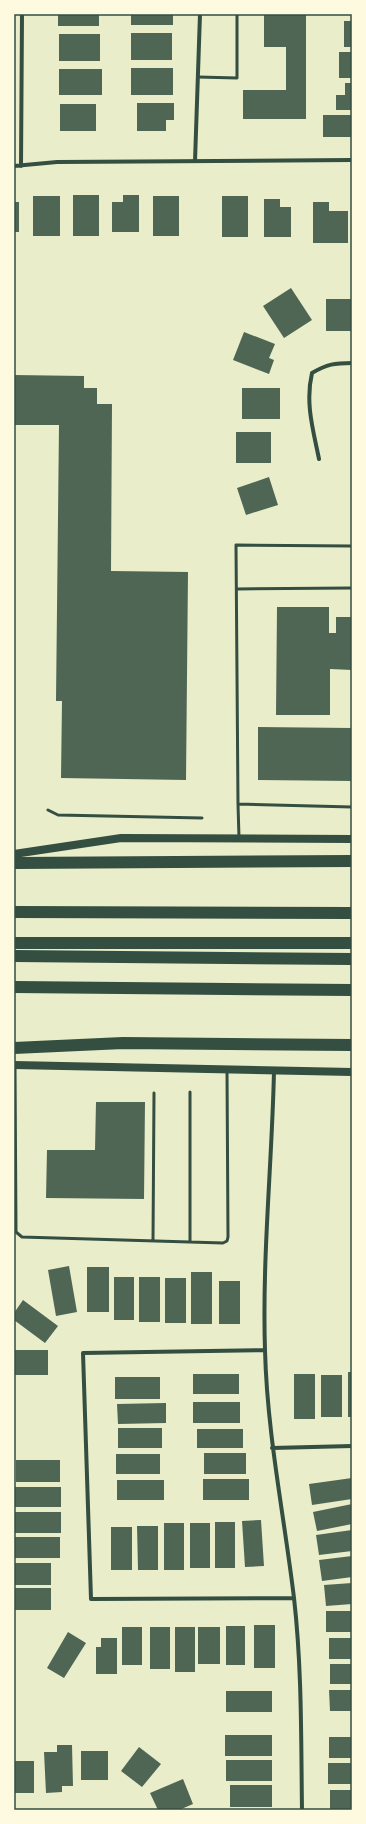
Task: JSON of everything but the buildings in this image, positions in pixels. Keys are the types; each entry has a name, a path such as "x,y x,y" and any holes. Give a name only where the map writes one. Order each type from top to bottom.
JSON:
{"highway":[{"path":"14,863 352,861"},
{"path":"249,862 352,864"},
{"path":"14,912 352,913"},
{"path":"14,943 352,944"},
{"path":"14,956 352,958"},
{"path":"14,988 352,990"},
{"path":"14,1048 123,1043 352,1045"}],"main road":[{"path":"14,854 121,838 352,839"},
{"path":"14,1065 352,1072"}],"street":[{"path":"20,166 22,14"},
{"path":"195,161 200,14"},
{"path":"14,166 57,162 352,160"},
{"path":"319,459 311,421 308,390 312,373 324,365 352,363"},
{"path":"274,1071 266,1252 265,1350 272,1448 294,1598 301,1681 302,1810"},
{"path":"265,1350 84,1353 91,1598 294,1598"},
{"path":"272,1448 352,1446"}],"lane":[{"path":"198,77 237,78 237,14"},
{"path":"239,839 236,545 352,546"},
{"path":"237,589 352,588"},
{"path":"238,804 352,807"},
{"path":"48,810 58,815 202,818"},
{"path":"14,1065 16,1232 18,1236 222,1243 227,1241 228,1237 227,1070"},
{"path":"153,1241 154,1092"},
{"path":"190,1092 190,1242"}]}
